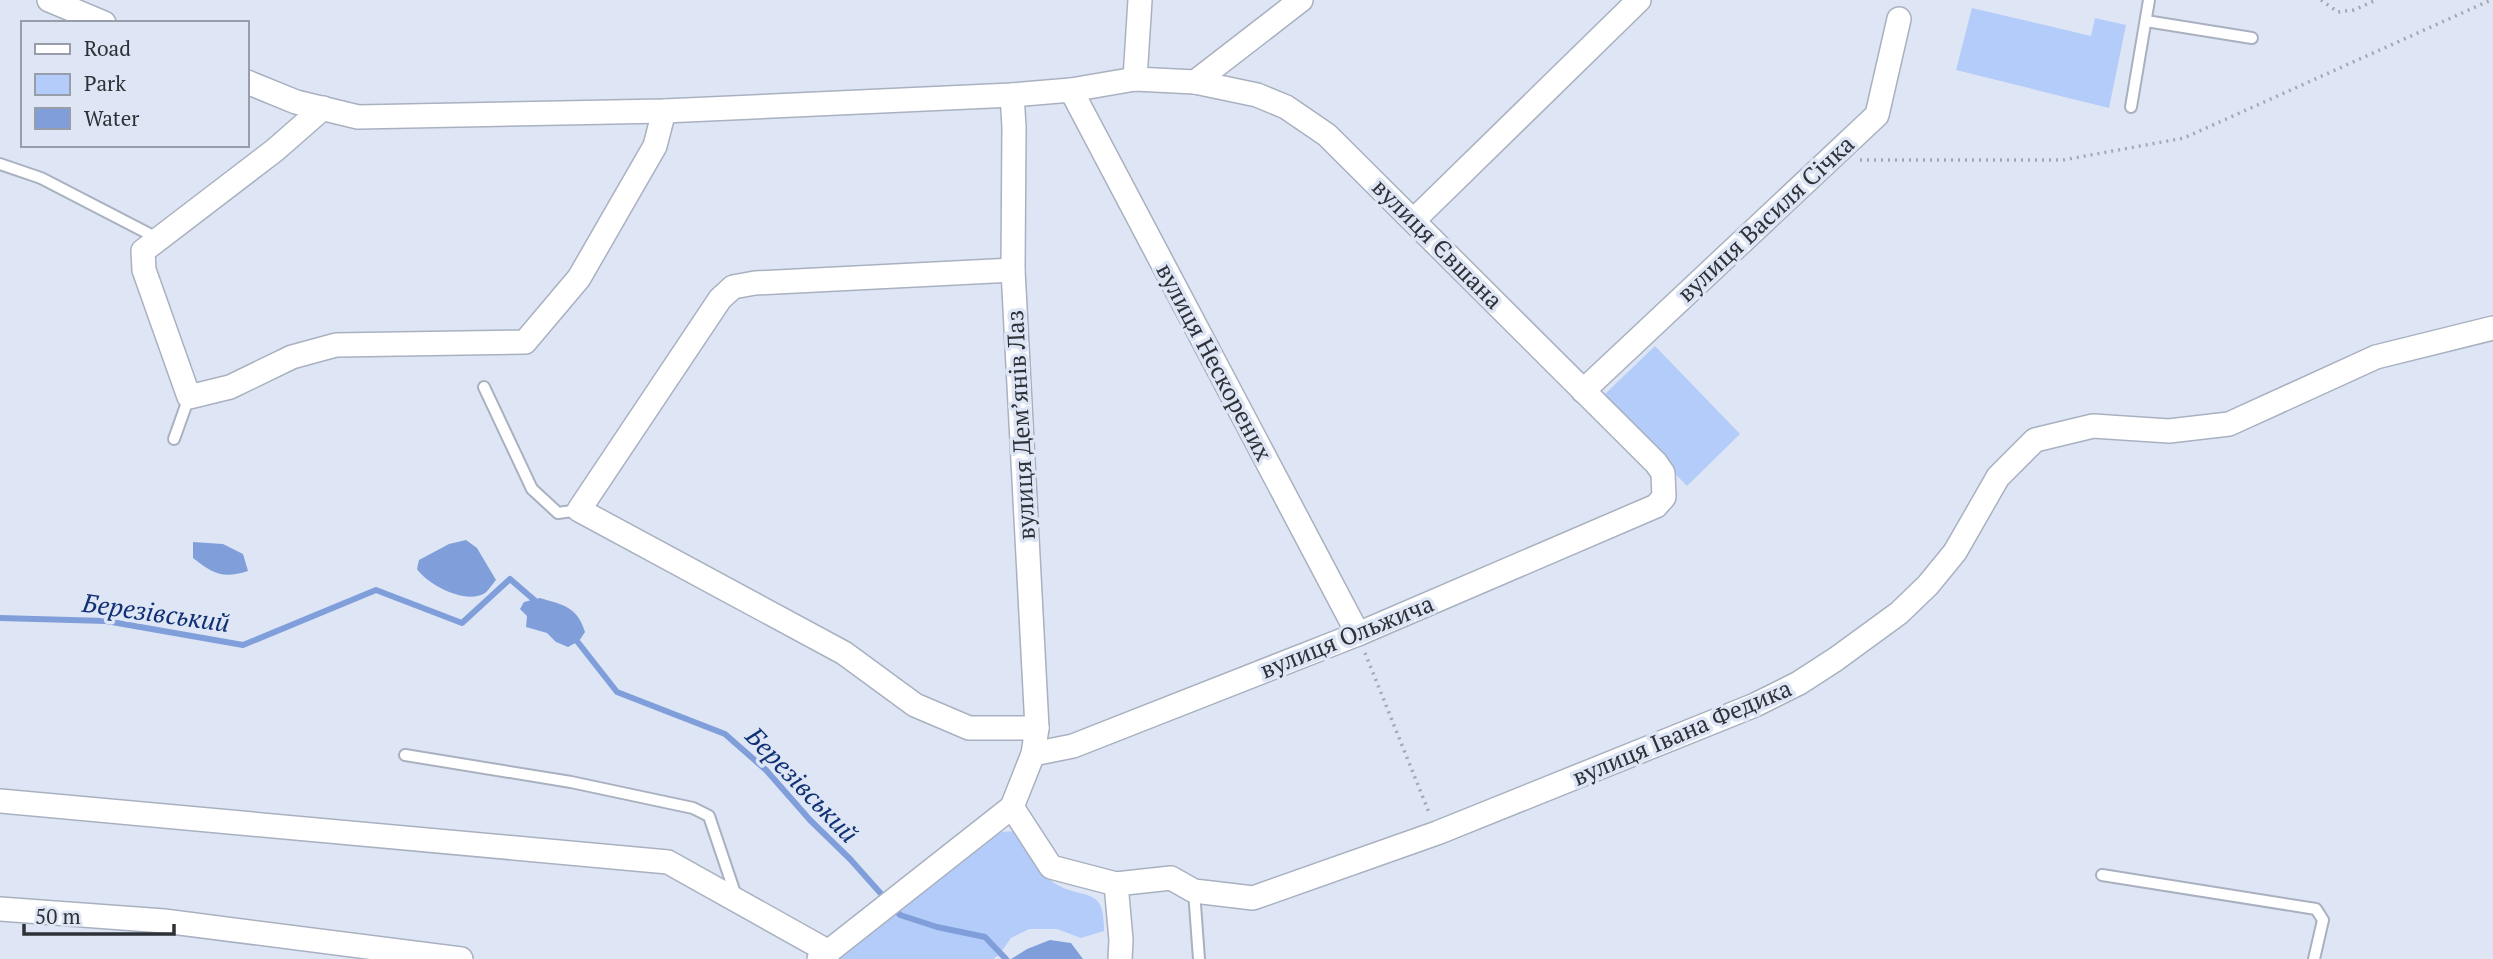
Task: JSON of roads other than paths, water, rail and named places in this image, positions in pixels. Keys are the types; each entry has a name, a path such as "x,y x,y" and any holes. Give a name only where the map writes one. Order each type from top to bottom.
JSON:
{"street":[{"path":"49,0 99,21"},
{"path":"1135,79 1140,0"},
{"path":"1195,82 1301,0"},
{"path":"1414,220 1639,0"},
{"name":"вулиця Василя Січка","path":"1583,391 1877,115 1899,19"},
{"name":"вулиця Євшана","path":"248,82 296,102 358,117 664,111 1012,95 1071,90 1135,79 1195,82 1257,95 1286,107 1327,135 1663,473 1664,497 1656,506"},
{"name":"вулиця Нескорених","path":"1071,90 1358,634"},
{"name":"вулиця Демʼянів Лаз","path":"1012,95 1013,270 1037,729 1032,754 1012,807"},
{"path":"323,108 275,150 143,251 144,270 189,397 230,387 292,357 336,345 525,342 579,278 655,146 664,111"},
{"path":"1013,270 755,283 733,287 720,299 579,510 844,653 915,705 969,728 1037,729"},
{"name":"вулиця Івана Федика","path":"1012,807 1051,867 1116,884 1171,878 1194,891 1254,898 1437,833 1755,705 1799,683 1899,613 1928,585 1955,552 1998,477 2035,440 2093,426 2169,431 2229,424 2376,357 2493,328"},
{"name":"вулиця Ольжича","path":"1032,754 1073,746 1358,634 1656,506"},
{"path":"0,801 668,862 736,898 824,955 1012,807"},
{"path":"1116,884 1120,959"},
{"path":"0,909 164,921 461,959"}],"lane":[{"path":"2131,107 2149,0"},
{"path":"2146,21 2252,38"},
{"path":"0,164 41,178 159,239"},
{"path":"484,387 532,489 558,513 579,510"},
{"path":"174,439 189,397"},
{"path":"405,755 571,782 693,808 709,817 736,898"},
{"path":"2102,875 2316,909 2323,920 2314,959"},
{"path":"1194,891 1199,959"}],"water":[{"path":"466,540 477,548 496,580 485,593 477,596 468,597 448,592 417,569 419,560 449,544"},
{"path":"193,542 223,544 243,554 248,571 225,575 207,568 193,558"},
{"path":"540,598 568,608 578,617 585,632 579,641 568,647 556,642 547,633 526,627 527,616 520,609 524,602"},
{"path":"1050,940 1071,943 1083,959 1011,959 1027,949"}],"waterway":[{"name":"Березівський","path":"0,618 106,621 243,645 376,590 462,623 510,579 540,605"},
{"name":"Березівський","path":"573,636 617,692 725,734 766,770 900,915 937,927 985,937 1006,959"}]}
